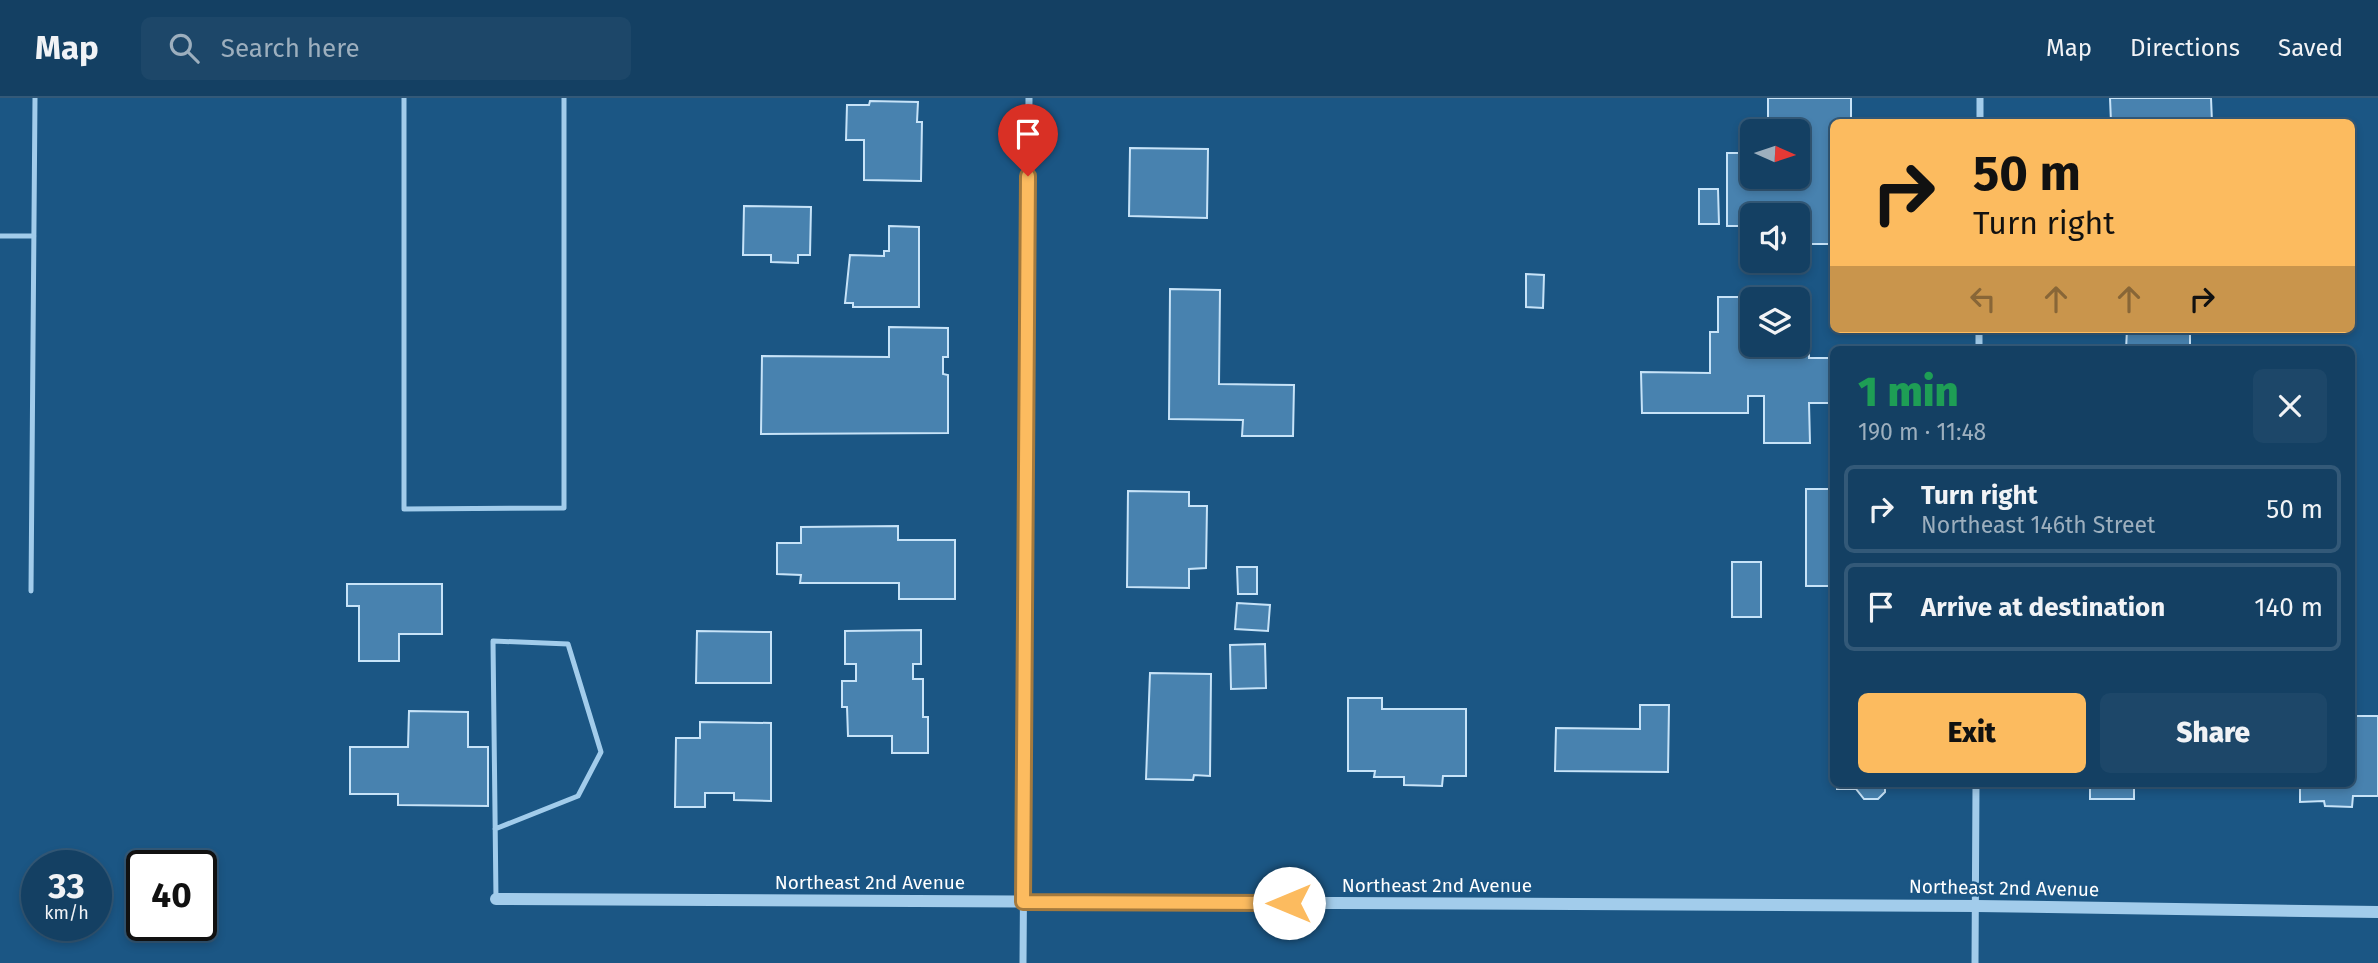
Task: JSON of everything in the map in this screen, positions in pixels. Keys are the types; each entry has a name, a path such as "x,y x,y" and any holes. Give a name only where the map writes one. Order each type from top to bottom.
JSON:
{"street":[{"path":"1023,963 1029,98"},
{"path":"1980,98 1980,119"},
{"path":"1975,963 1976,787"},
{"name":"Northeast 2nd Avenue","path":"496,899 1976,906 2378,912"}],"lane":[{"path":"31,591 35,98"},
{"path":"404,98 404,509 564,508 565,98"},
{"path":"0,236 34,236"},
{"path":"495,829 578,796 601,752 568,644 493,641 495,829 496,899"}],"building":[{"path":"1768,98 1851,98 1851,119 1830,119 1830,244 1810,244 1810,203 1740,203 1740,226 1727,226 1727,153 1740,153 1740,189 1810,189 1810,119 1768,119"},
{"path":"2110,98 2211,98 2212,119 2111,119"},
{"path":"870,101 918,102 917,122 922,122 921,181 864,180 864,140 846,140 847,105 869,105"},
{"path":"1130,148 1208,149 1207,218 1129,216"},
{"path":"1699,189 1718,189 1719,224 1699,224"},
{"path":"744,206 811,207 810,255 798,255 798,263 771,262 771,255 743,255"},
{"path":"889,226 919,227 919,307 853,307 853,303 845,303 850,255 884,256 884,251 889,251"},
{"path":"1526,274 1544,275 1543,308 1526,307"},
{"path":"1170,289 1220,290 1219,384 1294,385 1293,436 1242,436 1243,420 1169,419"},
{"path":"1718,297 1740,297 1740,357 1830,358 1830,403 1809,403 1810,443 1764,443 1764,396 1748,396 1748,413 1642,413 1641,372 1710,373 1710,332 1718,332"},
{"path":"889,327 948,328 948,357 943,357 943,374 948,375 948,433 761,434 762,356 889,357"},
{"path":"2127,333 2190,333 2190,346 2126,346"},
{"path":"1806,489 1830,489 1830,586 1806,586"},
{"path":"1128,491 1189,492 1189,506 1207,506 1206,568 1189,569 1189,588 1127,587"},
{"path":"898,526 898,540 955,540 955,599 899,599 899,583 800,583 801,575 777,574 777,543 801,543 801,527"},
{"path":"1732,562 1761,562 1761,617 1732,617"},
{"path":"1237,567 1257,567 1257,594 1238,594"},
{"path":"347,584 442,584 442,634 399,634 399,661 359,661 359,606 347,606"},
{"path":"1237,603 1270,605 1268,631 1235,629"},
{"path":"921,630 921,664 913,664 913,679 923,679 923,717 928,717 928,753 892,753 892,736 848,736 847,707 842,707 842,681 856,681 856,664 845,664 845,631"},
{"path":"697,631 771,632 771,683 696,683"},
{"path":"1265,644 1266,688 1231,689 1230,645"},
{"path":"1150,673 1211,674 1210,776 1194,775 1193,780 1146,779"},
{"path":"1348,698 1382,698 1382,709 1466,709 1466,776 1443,776 1442,786 1404,785 1404,777 1374,777 1375,771 1348,771"},
{"path":"1640,705 1669,705 1668,772 1555,771 1556,728 1640,729"},
{"path":"409,711 468,712 468,747 488,747 488,806 398,805 398,794 350,794 350,747 408,747"},
{"path":"2355,716 2378,716 2378,796 2353,796 2352,807 2325,806 2324,801 2300,802 2300,787 2355,787"},
{"path":"700,722 771,723 771,801 734,800 734,793 705,793 705,807 675,807 676,738 700,738"},
{"path":"1885,787 1885,792 1878,799 1864,799 1856,789 1837,789"},
{"path":"2090,787 2134,787 2134,799 2090,799"}],"route":[{"path":"1028,176 1023,902 1289,903"}]}
